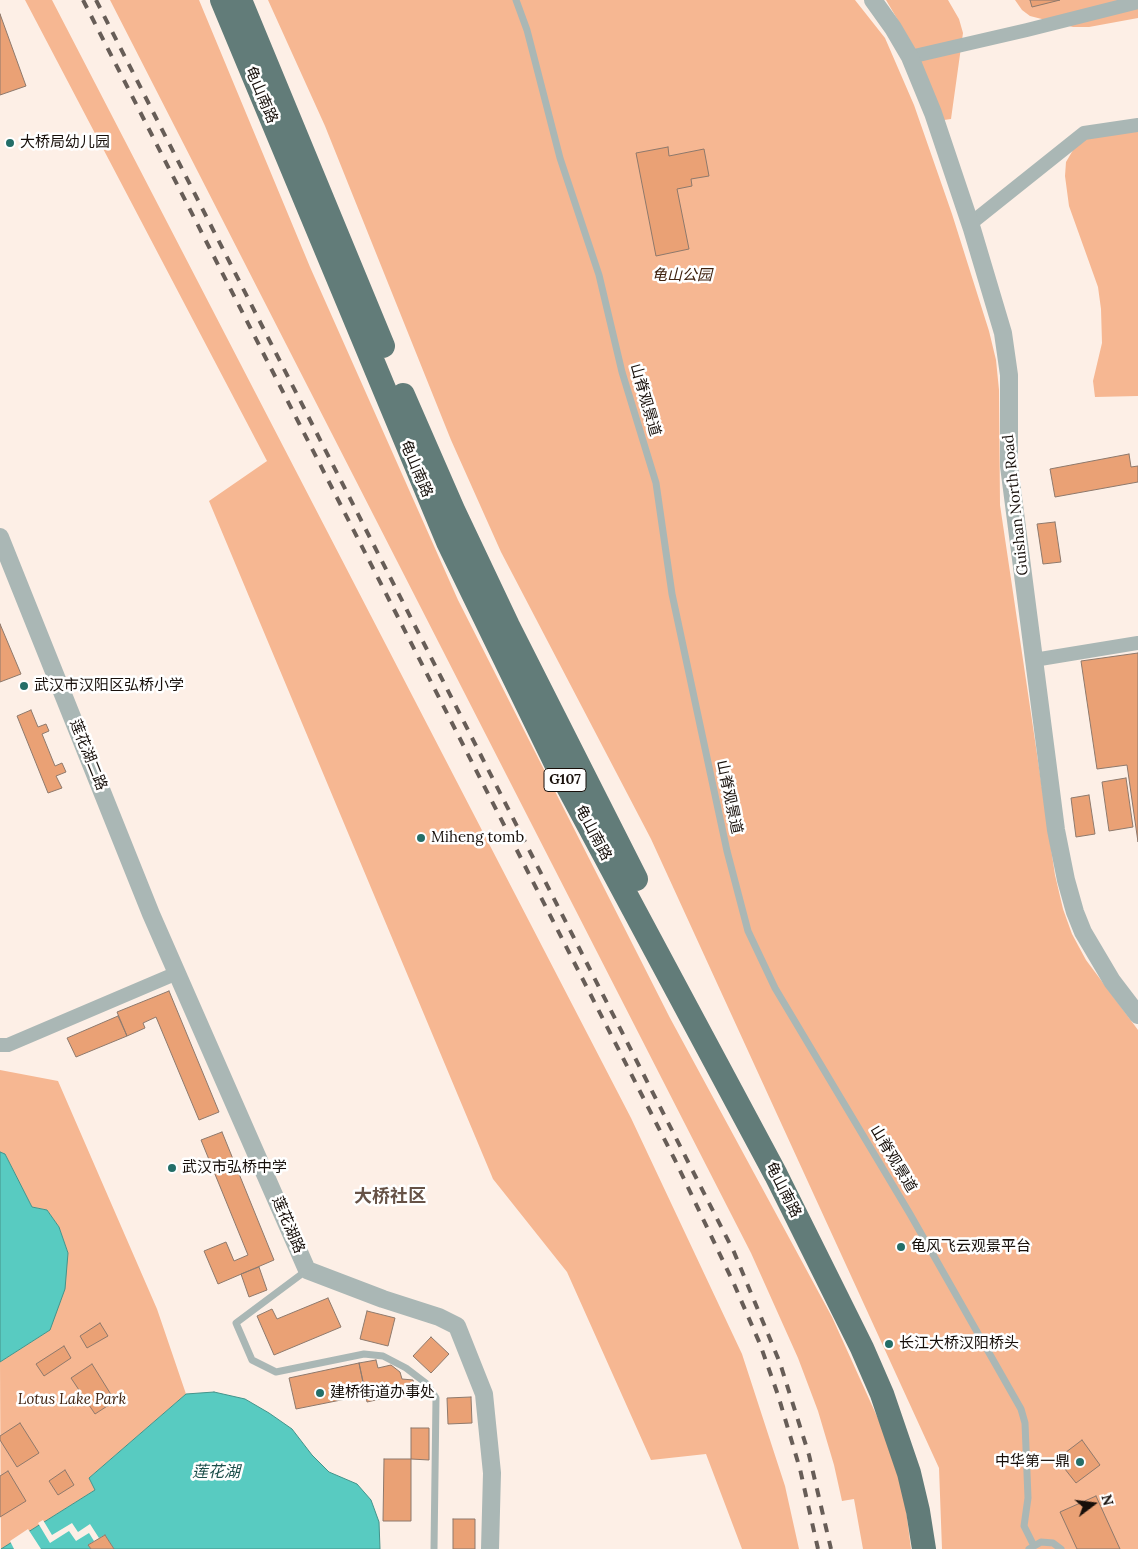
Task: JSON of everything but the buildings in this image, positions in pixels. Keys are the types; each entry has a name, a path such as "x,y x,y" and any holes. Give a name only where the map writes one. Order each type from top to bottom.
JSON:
{"highway":[{"name":"龟山南路","path":"222,0 448,542 559,770 776,1175 862,1348 882,1394 909,1473 924,1549"},
{"name":"龟山南路","path":"240,0 454,512 508,626 865,1333 891,1390 912,1451 926,1500 934,1549"}],"street":[{"name":"Guishan North Road","path":"873,0 893,28 910,57 933,113 970,224 1006,349 1009,375 1009,466 1056,830 1075,912 1095,954 1138,1015"},
{"path":"910,57 1138,2"},
{"path":"970,224 1084,133 1138,125"},
{"name":"莲花湖二路","path":"0,537 151,914 177,973"},
{"path":"1034,660 1138,643"},
{"path":"0,1045 8,1044 177,973"},
{"name":"莲花湖路","path":"177,973 307,1270 383,1299 439,1317 457,1326 484,1394 492,1473 490,1549"}],"lane":[{"name":"山脊观景道","path":"516,0 527,30 560,158 599,275 622,372 656,483 672,594 727,851 748,931 780,996 910,1214 1021,1409 1025,1423 1028,1498 1024,1526 1032,1548"},
{"path":"307,1270 236,1323 252,1360 276,1372 364,1354 383,1356 406,1368 427,1384 436,1398 434,1549"},
{"path":"1032,1548 1041,1542 1053,1542 1061,1549"}],"green space":[{"path":"25,0 52,0 631,1118 742,1354 785,1486 799,1549 742,1549 706,1454 651,1460 567,1272 493,1179 209,501 267,461"},
{"path":"110,0 199,0 310,267 458,600 670,1018 832,1317 880,1423 904,1494 911,1549 863,1549 854,1499 842,1501 834,1465 818,1411 798,1358 751,1253"},
{"name":"龟山公园","path":"268,0 855,0 885,38 914,105 952,214 989,331 996,360 999,390 1000,505 1055,875 1063,909 1072,934 1086,960 1138,1030 1138,1549 942,1549 939,1468 651,839 501,552 451,440 325,126"},
{"path":"886,0 948,0 959,19 963,33 951,119 944,120 912,44"},
{"path":"1015,0 1138,0 1138,18 1089,27 1073,27 1030,16 1022,10"},
{"path":"1138,129 1138,396 1095,397 1093,381 1102,343 1101,309 1098,287 1069,206 1065,176 1066,162 1076,145 1089,137"},
{"name":"Lotus Lake Park","path":"0,1070 58,1081 157,1309 186,1394 89,1478 95,1490 1,1549 0,1362 50,1330 68,1253 59,1227 47,1210 32,1207 5,1154 0,1152"}],"water":[{"path":"0,1152 5,1154 32,1207 47,1210 59,1227 68,1253 65,1289 50,1330 0,1362"},
{"name":"莲花湖","path":"214,1392 245,1399 269,1413 292,1429 312,1455 329,1472 357,1484 371,1500 379,1522 380,1549 1,1549 95,1490 89,1478 186,1394"}],"pier":[{"path":"43,1520 52,1535 72,1523 78,1532 90,1524 99,1538 105,1535 114,1549 91,1549 88,1545 94,1541 89,1533 76,1541 69,1531 50,1543 38,1523"},
{"path":"28,1529 41,1549 14,1549 10,1541"}],"railway":[{"path":"83,0 675,1160 734,1284 760,1344 778,1395 800,1469 818,1549"},
{"path":"96,0 734,1252 780,1363 809,1455 831,1549"}],"place":[{"name":"大桥局幼儿园","path":"10,143"},
{"name":"武汉市汉阳区弘桥小学","path":"24,686"},
{"name":"Miheng tomb","path":"421,838"},
{"name":"武汉市弘桥中学","path":"172,1168"},
{"name":"龟风飞云观景平台","path":"901,1247"},
{"name":"长江大桥汉阳桥头","path":"889,1344"},
{"name":"建桥街道办事处","path":"320,1393"},
{"name":"中华第一鼎","path":"1080,1462"}],"district":[{"name":"大桥社区","path":"390,1197"}]}
